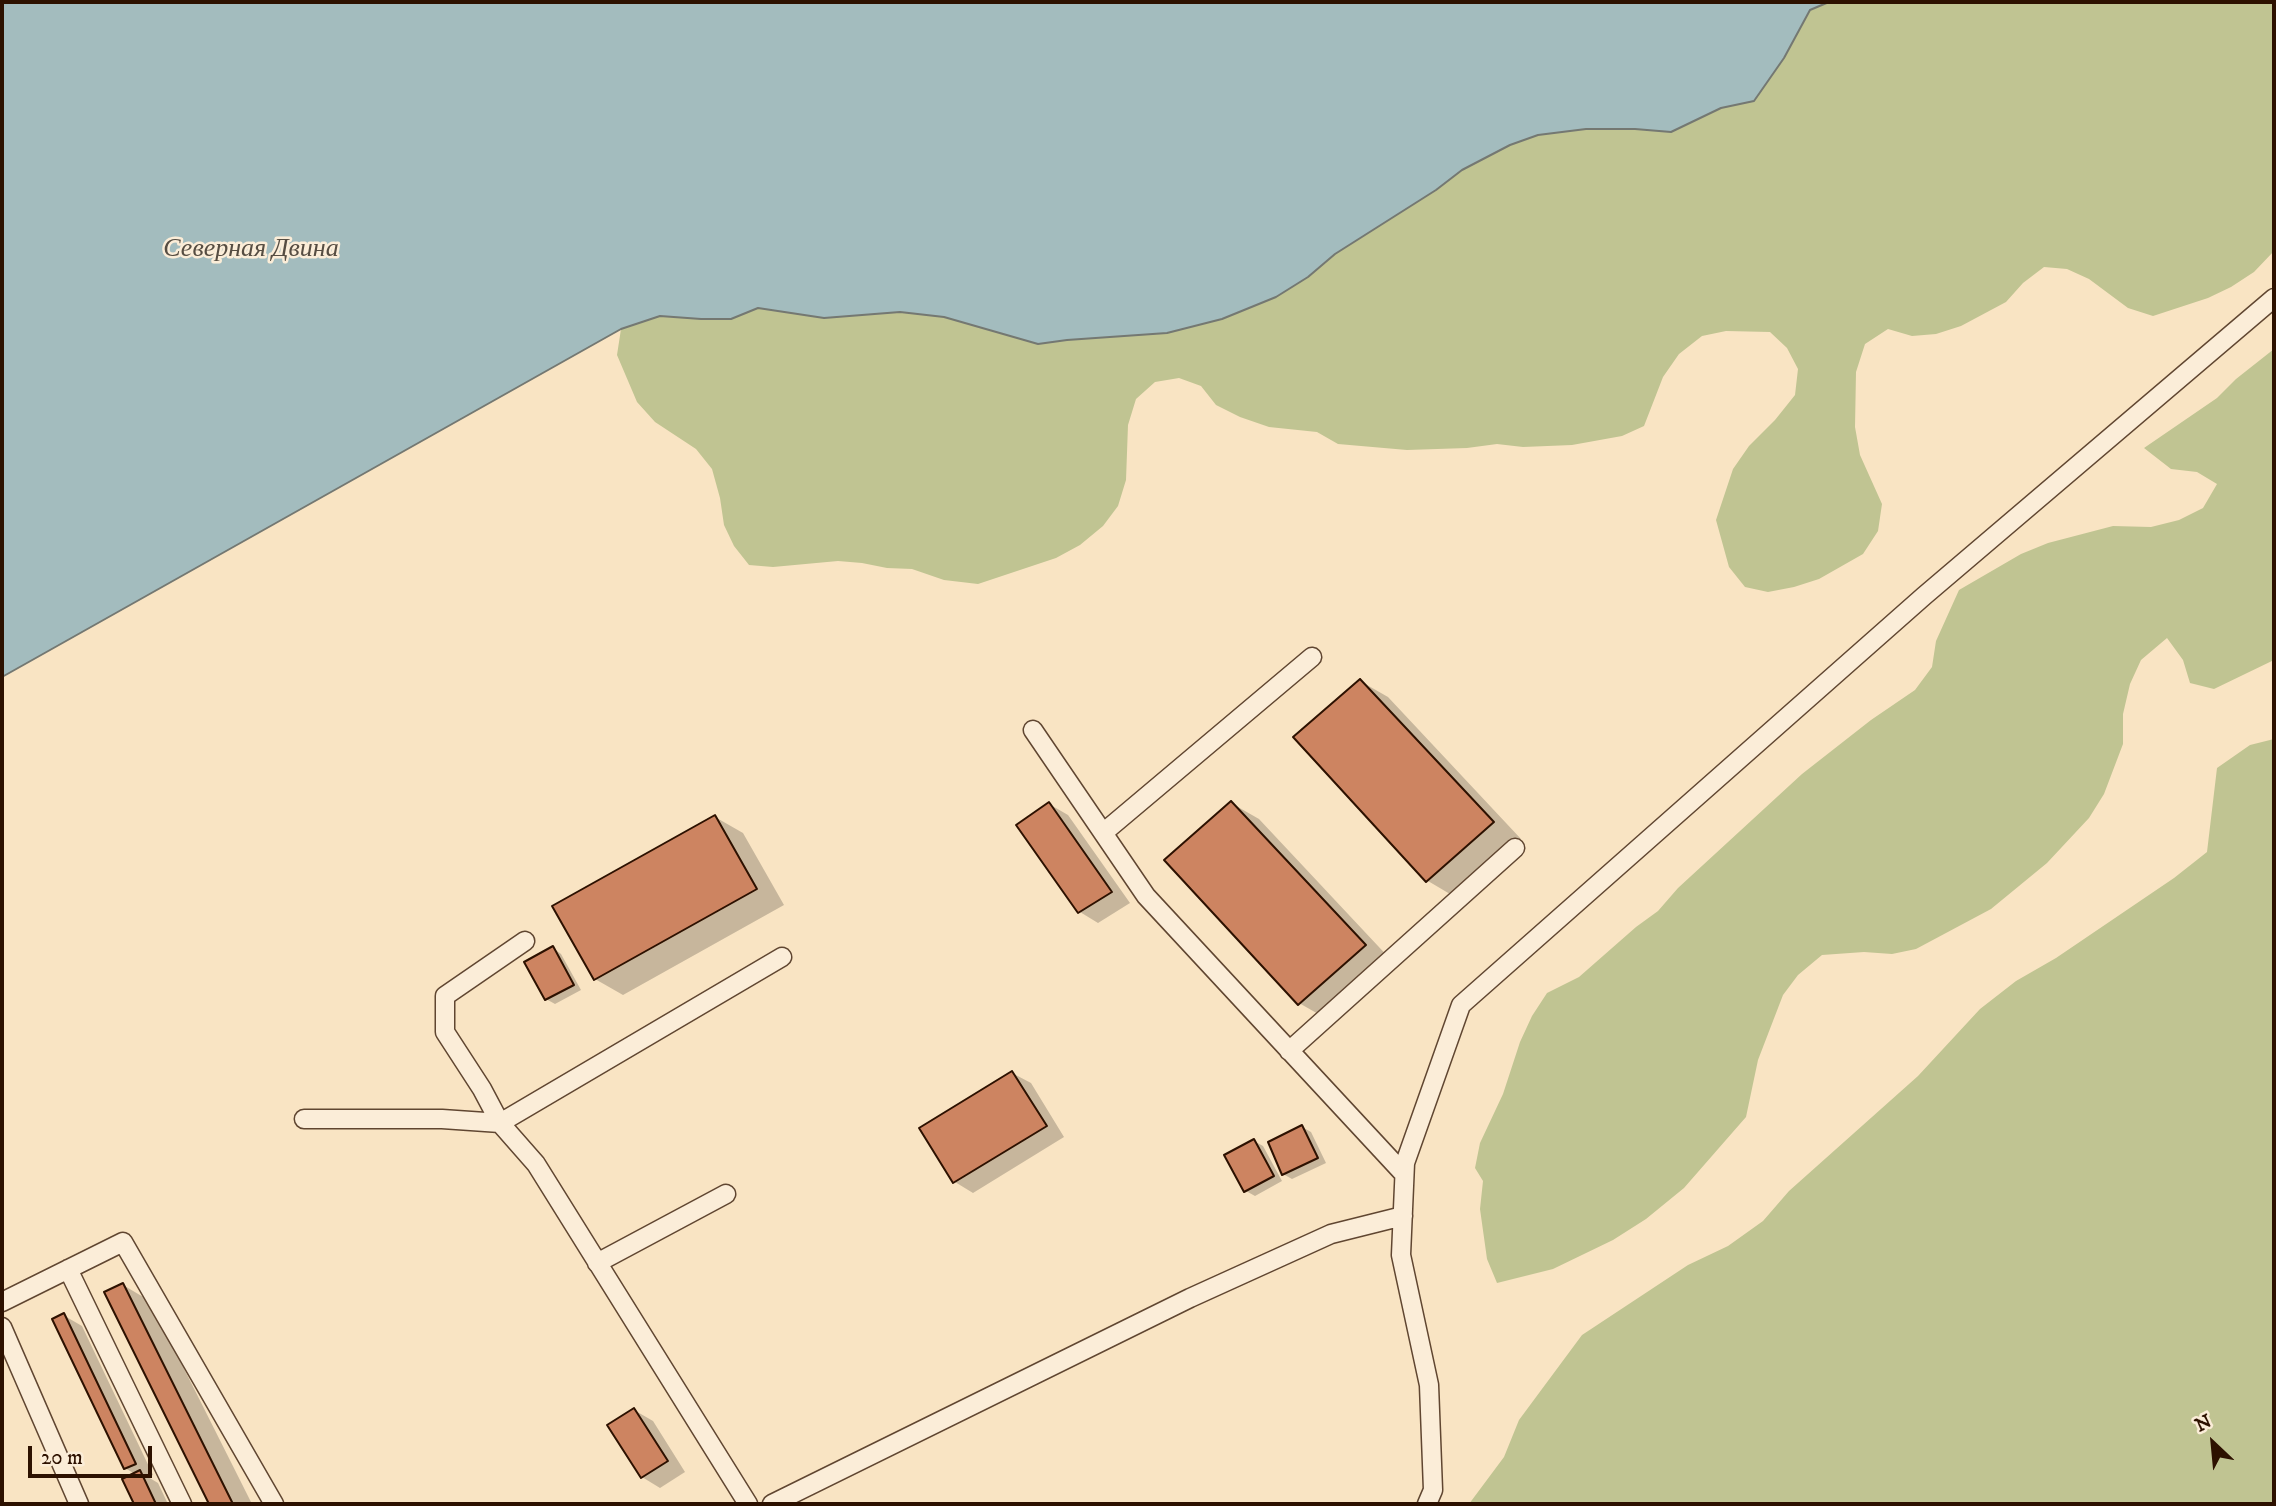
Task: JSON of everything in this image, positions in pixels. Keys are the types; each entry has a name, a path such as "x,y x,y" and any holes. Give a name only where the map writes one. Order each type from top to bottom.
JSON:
{"lane":[{"path":"1427,1504 1433,1490 1429,1385 1401,1255 1404,1174 1405,1163 1461,1005 1924,596 2274,298"},
{"path":"1103,833 1312,657"},
{"path":"1033,730 1146,896 1404,1174"},
{"path":"1289,1051 1515,848"},
{"path":"524,942 445,996 445,1032 482,1089 500,1123 536,1164 748,1504"},
{"path":"304,1119 442,1119 500,1123 782,957"},
{"path":"597,1263 726,1194"},
{"path":"772,1504 1201,1293 1331,1234 1403,1216"},
{"path":"2,1301 124,1242 274,1504"},
{"path":"68,1269 182,1504"},
{"path":"2,1327 79,1504"}],"green space":[{"path":"1829,2 2274,2 2274,251 2254,272 2231,287 2208,298 2153,316 2128,308 2089,279 2067,269 2044,267 2023,283 2006,302 1961,326 1936,334 1912,336 1888,329 1865,344 1856,372 1855,427 1860,455 1882,504 1878,531 1863,554 1819,579 1794,587 1768,592 1745,587 1729,567 1716,520 1733,469 1749,446 1795,395 1798,369 1787,348 1770,332 1726,331 1702,336 1679,354 1663,377 1644,426 1622,436 1572,445 1523,447 1497,444 1407,450 1338,444 1317,432 1269,427 1240,417 1216,405 1201,386 1179,378 1155,382 1136,399 1128,425 1126,480 1118,506 1103,526 1080,545 1056,558 978,584 944,580 912,569 838,561 773,567 749,565 734,546 724,525 712,469 696,449 655,422 637,402 617,355 621,329 660,316 731,319 758,308 824,318 900,312 944,317 1038,344 1167,333 1222,319 1276,297 1308,277 1334,254 1436,190 1462,170 1510,145 1538,135 1586,129 1671,132 1721,108 1754,101 1784,58 1810,9"},
{"path":"2274,349 2274,660 2214,689 2190,683 2183,660 2167,638 2141,660 2130,684 2123,714 2123,744 2104,794 2089,818 2047,863 1991,909 1916,949 1892,954 1864,952 1822,955 1798,975 1783,995 1758,1060 1746,1117 1684,1188 1646,1219 1613,1240 1553,1269 1497,1283 1487,1259 1480,1209 1483,1181 1475,1168 1480,1143 1503,1094 1520,1042 1547,993 1579,977 1658,911 1678,888 1802,774 1871,720 1915,690 1932,667 1936,641 1959,590 2021,554 2048,543 2113,526 2151,527 2179,520 2203,508 2217,484 2197,472 2171,469 2144,448 2217,398"},
{"path":"2274,739 2274,1504 1469,1504 1504,1457 1519,1420 1582,1335 1688,1265 1728,1246 1763,1221 1789,1191 1918,1076 1980,1009 2016,981 2056,958 2174,878 2207,852 2217,768 2250,745"}],"water":[{"name":"Северная Двина","path":"2,2 1829,2 1810,10 1784,58 1754,101 1721,108 1671,132 1586,129 1538,135 1510,145 1462,170 1436,190 1335,254 1308,277 1276,297 1222,319 1167,333 1038,344 944,317 900,312 824,318 758,308 731,319 660,316 621,329 2,677"}],"building":[{"path":"1360,679 1494,822 1426,882 1293,737"},
{"path":"1231,801 1366,945 1298,1005 1164,860"},
{"path":"1049,802 1112,892 1078,913 1016,825"},
{"path":"715,815 757,889 594,980 552,906"},
{"path":"553,946 574,985 545,1000 524,962"},
{"path":"1012,1071 1047,1126 953,1183 919,1128"},
{"path":"1302,1125 1318,1158 1282,1175 1268,1142"},
{"path":"1254,1139 1274,1176 1244,1192 1224,1155"},
{"path":"123,1283 233,1504 209,1504 104,1292"},
{"path":"64,1313 136,1464 124,1469 52,1319"},
{"path":"634,1408 668,1461 641,1478 607,1425"},
{"path":"140,1470 156,1504 134,1504 122,1479"}]}
